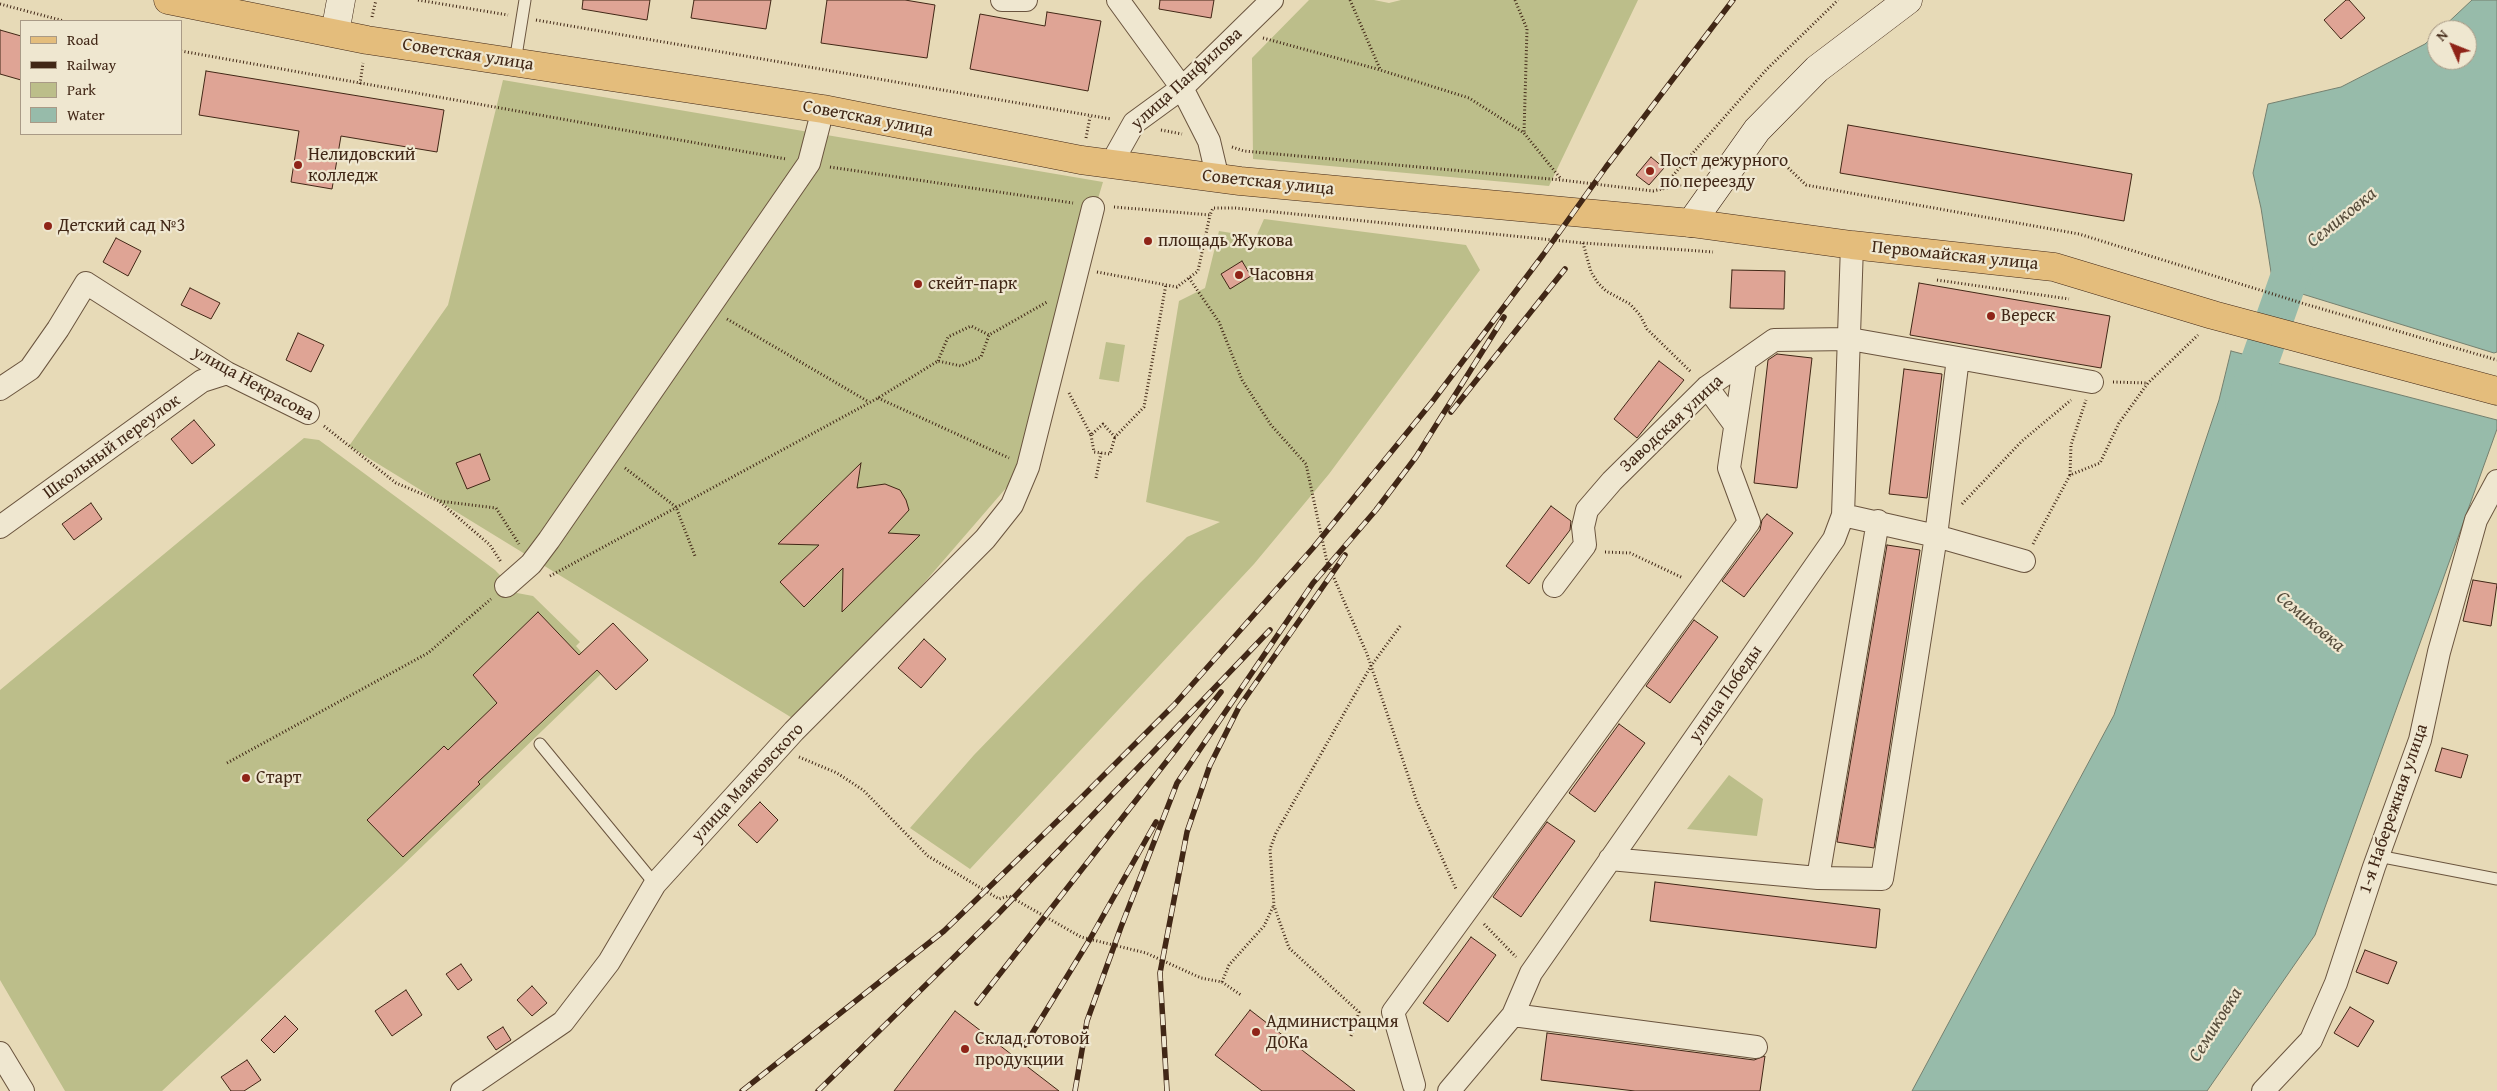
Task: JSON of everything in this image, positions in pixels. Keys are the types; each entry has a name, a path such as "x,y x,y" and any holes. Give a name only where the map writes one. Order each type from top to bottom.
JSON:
{"main road":[{"name":"Советская улица","path":"168,0 335,33 823,109 1082,160 1218,179 1572,214"},
{"path":"335,33 341,0"},
{"path":"1691,223 1757,130 1817,69 1908,0"},
{"name":"Первомайская улица","path":"1572,214 1691,223 1852,245 2054,267 2208,322 2329,346 2497,392"}],"street":[{"path":"1002,0 1026,0"},
{"path":"1118,0 1182,88 1210,141 1218,179"},
{"name":"улица Панфилова","path":"1111,164 1134,123 1182,88 1272,0"},
{"path":"509,584 531,564 809,163 823,109"},
{"name":"улица Маяковского","path":"462,1091 563,1022 609,962 655,884 778,749 985,539 1012,505 1028,467 1093,206"},
{"name":"улица Победы","path":"1449,1091 1513,1015 1531,972 1834,539 1843,515 1852,245"},
{"name":"улица Некрасова","path":"0,389 30,369 86,283 227,373 308,413"},
{"name":"Заводская улица","path":"1585,545 1583,527 1587,510 1612,481 1707,387 1774,340 1850,339 2092,382"},
{"path":"1610,859 1818,878 1882,879 1936,536 1958,358"},
{"path":"1414,1085 1393,1012 1749,522 1729,468 1745,361"},
{"name":"Школьный переулок","path":"0,527 202,381 227,373"},
{"path":"1707,387 1735,425"},
{"name":"1-я Набережная улица","path":"2263,1091 2312,1040 2336,984 2378,856 2420,740 2439,652 2476,520 2497,481"},
{"path":"1843,515 1878,521 2024,561"},
{"path":"1818,878 1878,521"},
{"path":"1554,586 1585,545"},
{"path":"1513,1015 1756,1047"},
{"path":"0,1052 23,1091"}],"lane":[{"path":"515,62 525,0"},
{"path":"540,744 655,884"},
{"path":"2378,856 2497,879"}],"path":[{"path":"418,0 1134,123 1244,151 1561,180 1653,191 1726,173"},
{"path":"1350,0 1381,70"},
{"path":"1515,0 1526,28 1524,133"},
{"path":"1660,189 1766,70 1838,0"},
{"path":"0,4 60,20"},
{"path":"1240,32 1381,70 1469,98 1524,133 1561,180"},
{"path":"182,51 809,163 1093,206 1210,215"},
{"path":"1765,158 1780,160 1806,186 2079,234 2305,304 2497,360"},
{"path":"938,361 961,366 981,357 989,334 1074,278 1166,284 1177,287 1198,272 1213,208 1235,208 1583,243 1721,253"},
{"path":"1583,243 1590,272 1598,283 1606,292 1630,304 1640,315 1647,329 1707,387"},
{"path":"1189,278 1218,322 1242,380 1271,425 1306,464 1311,496 1327,562 1371,666 1417,802 1455,888 1469,906 1531,972"},
{"path":"1931,280 2078,300"},
{"path":"1070,384 1068,393 1091,435 1094,452 1110,454 1115,437 1144,407 1166,284"},
{"path":"709,309 869,402"},
{"path":"2070,475 2100,464 2119,423 2148,382 2208,322"},
{"path":"531,564 549,576 878,398 938,361 948,337 971,326 989,334"},
{"path":"1958,508 2022,441 2092,382 2148,382"},
{"path":"2024,561 2070,475 2071,445 2092,382"},
{"path":"878,398 1028,467"},
{"name":"улица Некрасова","path":"308,413 396,483 439,502 496,508 531,564"},
{"path":"1091,435 1103,424 1115,437"},
{"path":"1096,478 1101,453"},
{"path":"608,454 676,507 695,556"},
{"path":"227,763 428,653 509,584 490,545 439,502"},
{"path":"1585,545 1610,553 1630,553 1702,587"},
{"path":"1351,1036 1359,1012 1289,948 1274,906 1270,849 1276,833 1371,666 1401,625"},
{"path":"778,749 837,773 863,790 928,856 999,900 1009,896 1080,937 1146,953 1201,978 1222,982 1241,996"},
{"path":"1222,982 1229,965 1264,926 1274,906"}],"green space":[{"path":"1309,0 1374,0 1389,3 1401,0 1638,0 1549,186 1253,159 1252,58"},
{"path":"503,80 1103,182 1013,480 802,724 349,446 448,305"},
{"path":"1264,219 1466,245 1480,270 1329,474 1254,564 970,869 910,828 974,755 1141,582 1187,537 1220,522 1146,502 1179,301 1205,288 1219,231 1256,237"},
{"path":"1106,342 1125,345 1119,382 1099,379"},
{"name":"Старт","path":"304,438 319,440 495,570 517,593 533,596 580,642 576,646 601,674 401,867 162,1091 65,1091 0,980 0,690"},
{"path":"1729,775 1763,799 1757,836 1687,829"}],"water":[{"path":"2472,0 2497,0 2497,352 2494,353 2273,285 2261,208 2253,173 2268,104 2341,87 2427,42 2427,70 2477,70 2477,20 2451,20"},
{"path":"2231,351 2497,420 2497,429 2315,935 2207,1091 1912,1091 2114,715 2219,400"}],"building":[{"path":"583,0 650,0 647,20 582,9"},
{"path":"694,0 771,0 766,29 691,18"},
{"path":"827,0 905,0 935,5 927,58 821,43"},
{"path":"1160,0 1214,0 1211,18 1159,9"},
{"path":"2346,0 2349,0 2365,18 2341,39 2324,20"},
{"path":"1047,12 1101,21 1088,91 970,69 980,14 1045,26"},
{"path":"0,30 20,36 20,80 0,74"},
{"path":"206,71 444,110 437,152 341,136 332,189 291,182 299,131 199,115"},
{"path":"1848,125 2132,174 2124,221 1840,173"},
{"name":"Пост дежурного по переезду","path":"1651,157 1664,168 1649,185 1636,175"},
{"path":"116,238 141,251 128,276 103,262"},
{"path":"1242,261 1251,276 1230,289 1221,274"},
{"path":"1732,270 1785,271 1784,309 1730,308"},
{"path":"1919,283 2110,316 2101,368 1910,335"},
{"path":"190,288 220,303 211,319 181,305"},
{"path":"298,333 324,345 311,372 286,360"},
{"path":"1777,354 1812,358 1797,488 1754,483 1768,360"},
{"path":"1659,361 1684,380 1637,438 1614,419"},
{"path":"1904,369 1942,374 1927,498 1889,494"},
{"path":"194,420 215,445 192,464 171,439"},
{"path":"480,454 490,480 467,489 456,463"},
{"path":"861,463 857,488 885,484 900,490 906,500 909,510 888,533 920,535 842,612 843,568 804,607 780,582 819,545 778,544"},
{"path":"91,503 102,519 74,540 62,524"},
{"path":"1551,506 1571,521 1570,530 1529,584 1506,566"},
{"path":"1767,514 1793,533 1744,597 1722,581 1760,530 1762,520"},
{"path":"1887,545 1920,550 1874,848 1837,842"},
{"path":"2473,580 2497,584 2491,626 2463,621"},
{"path":"538,612 579,655 613,623 648,660 616,690 597,670 478,782 480,784 403,857 367,820 444,746 448,750 497,703 473,675"},
{"path":"1694,620 1718,637 1670,703 1646,686"},
{"path":"924,639 946,659 921,688 898,668"},
{"path":"1619,724 1645,743 1595,812 1569,793"},
{"path":"2442,748 2468,755 2461,778 2435,771"},
{"path":"760,802 778,820 757,843 738,825"},
{"path":"1547,822 1575,841 1521,917 1493,897"},
{"path":"1655,882 1880,909 1876,948 1650,921"},
{"path":"1471,937 1496,955 1448,1022 1423,1003"},
{"path":"2365,950 2397,962 2388,984 2356,972"},
{"path":"461,964 472,980 458,990 446,974"},
{"path":"532,986 547,1003 532,1016 517,1000"},
{"path":"406,990 422,1015 392,1036 375,1011"},
{"path":"2350,1007 2374,1021 2358,1047 2334,1033"},
{"name":"Администрацмя ДОКа","path":"1250,1010 1355,1091 1262,1091 1215,1055"},
{"name":"Склад готовой продукции","path":"955,1011 1059,1091 894,1091"},
{"path":"285,1016 298,1029 274,1053 261,1040"},
{"path":"503,1027 511,1040 496,1050 487,1037"},
{"path":"1547,1033 1754,1060 1765,1056 1760,1091 1635,1091 1541,1080"},
{"path":"247,1060 261,1080 244,1091 231,1091 221,1077"}],"waterway":[{"name":"Семиковка","path":"2244,406 2297,255 2309,245"}],"railway":[{"path":"742,1091 944,931 1174,705 1313,548 1432,402 1543,255 1606,167 1733,0"},
{"path":"1451,412 1565,269"},
{"path":"1075,1091 1087,1021 1177,783 1313,583 1376,510 1416,457 1504,317"},
{"path":"1167,1091 1160,973 1187,832 1210,765 1239,707 1345,555"},
{"path":"818,1091 998,914 1270,630"},
{"path":"977,1003 1221,692"},
{"path":"1025,1045 1090,939 1156,822"}],"place":[{"name":"Нелидовский колледж","path":"298,165"},
{"name":"Пост дежурного по переезду","path":"1650,171"},
{"name":"Детский сад №3","path":"48,226"},
{"name":"площадь Жукова","path":"1148,241"},
{"name":"Часовня","path":"1239,275"},
{"name":"скейт-парк","path":"918,284"},
{"name":"Вереск","path":"1991,316"},
{"name":"Старт","path":"246,778"},
{"name":"Администрацмя ДОКа","path":"1256,1032"},
{"name":"Склад готовой продукции","path":"965,1049"}]}
